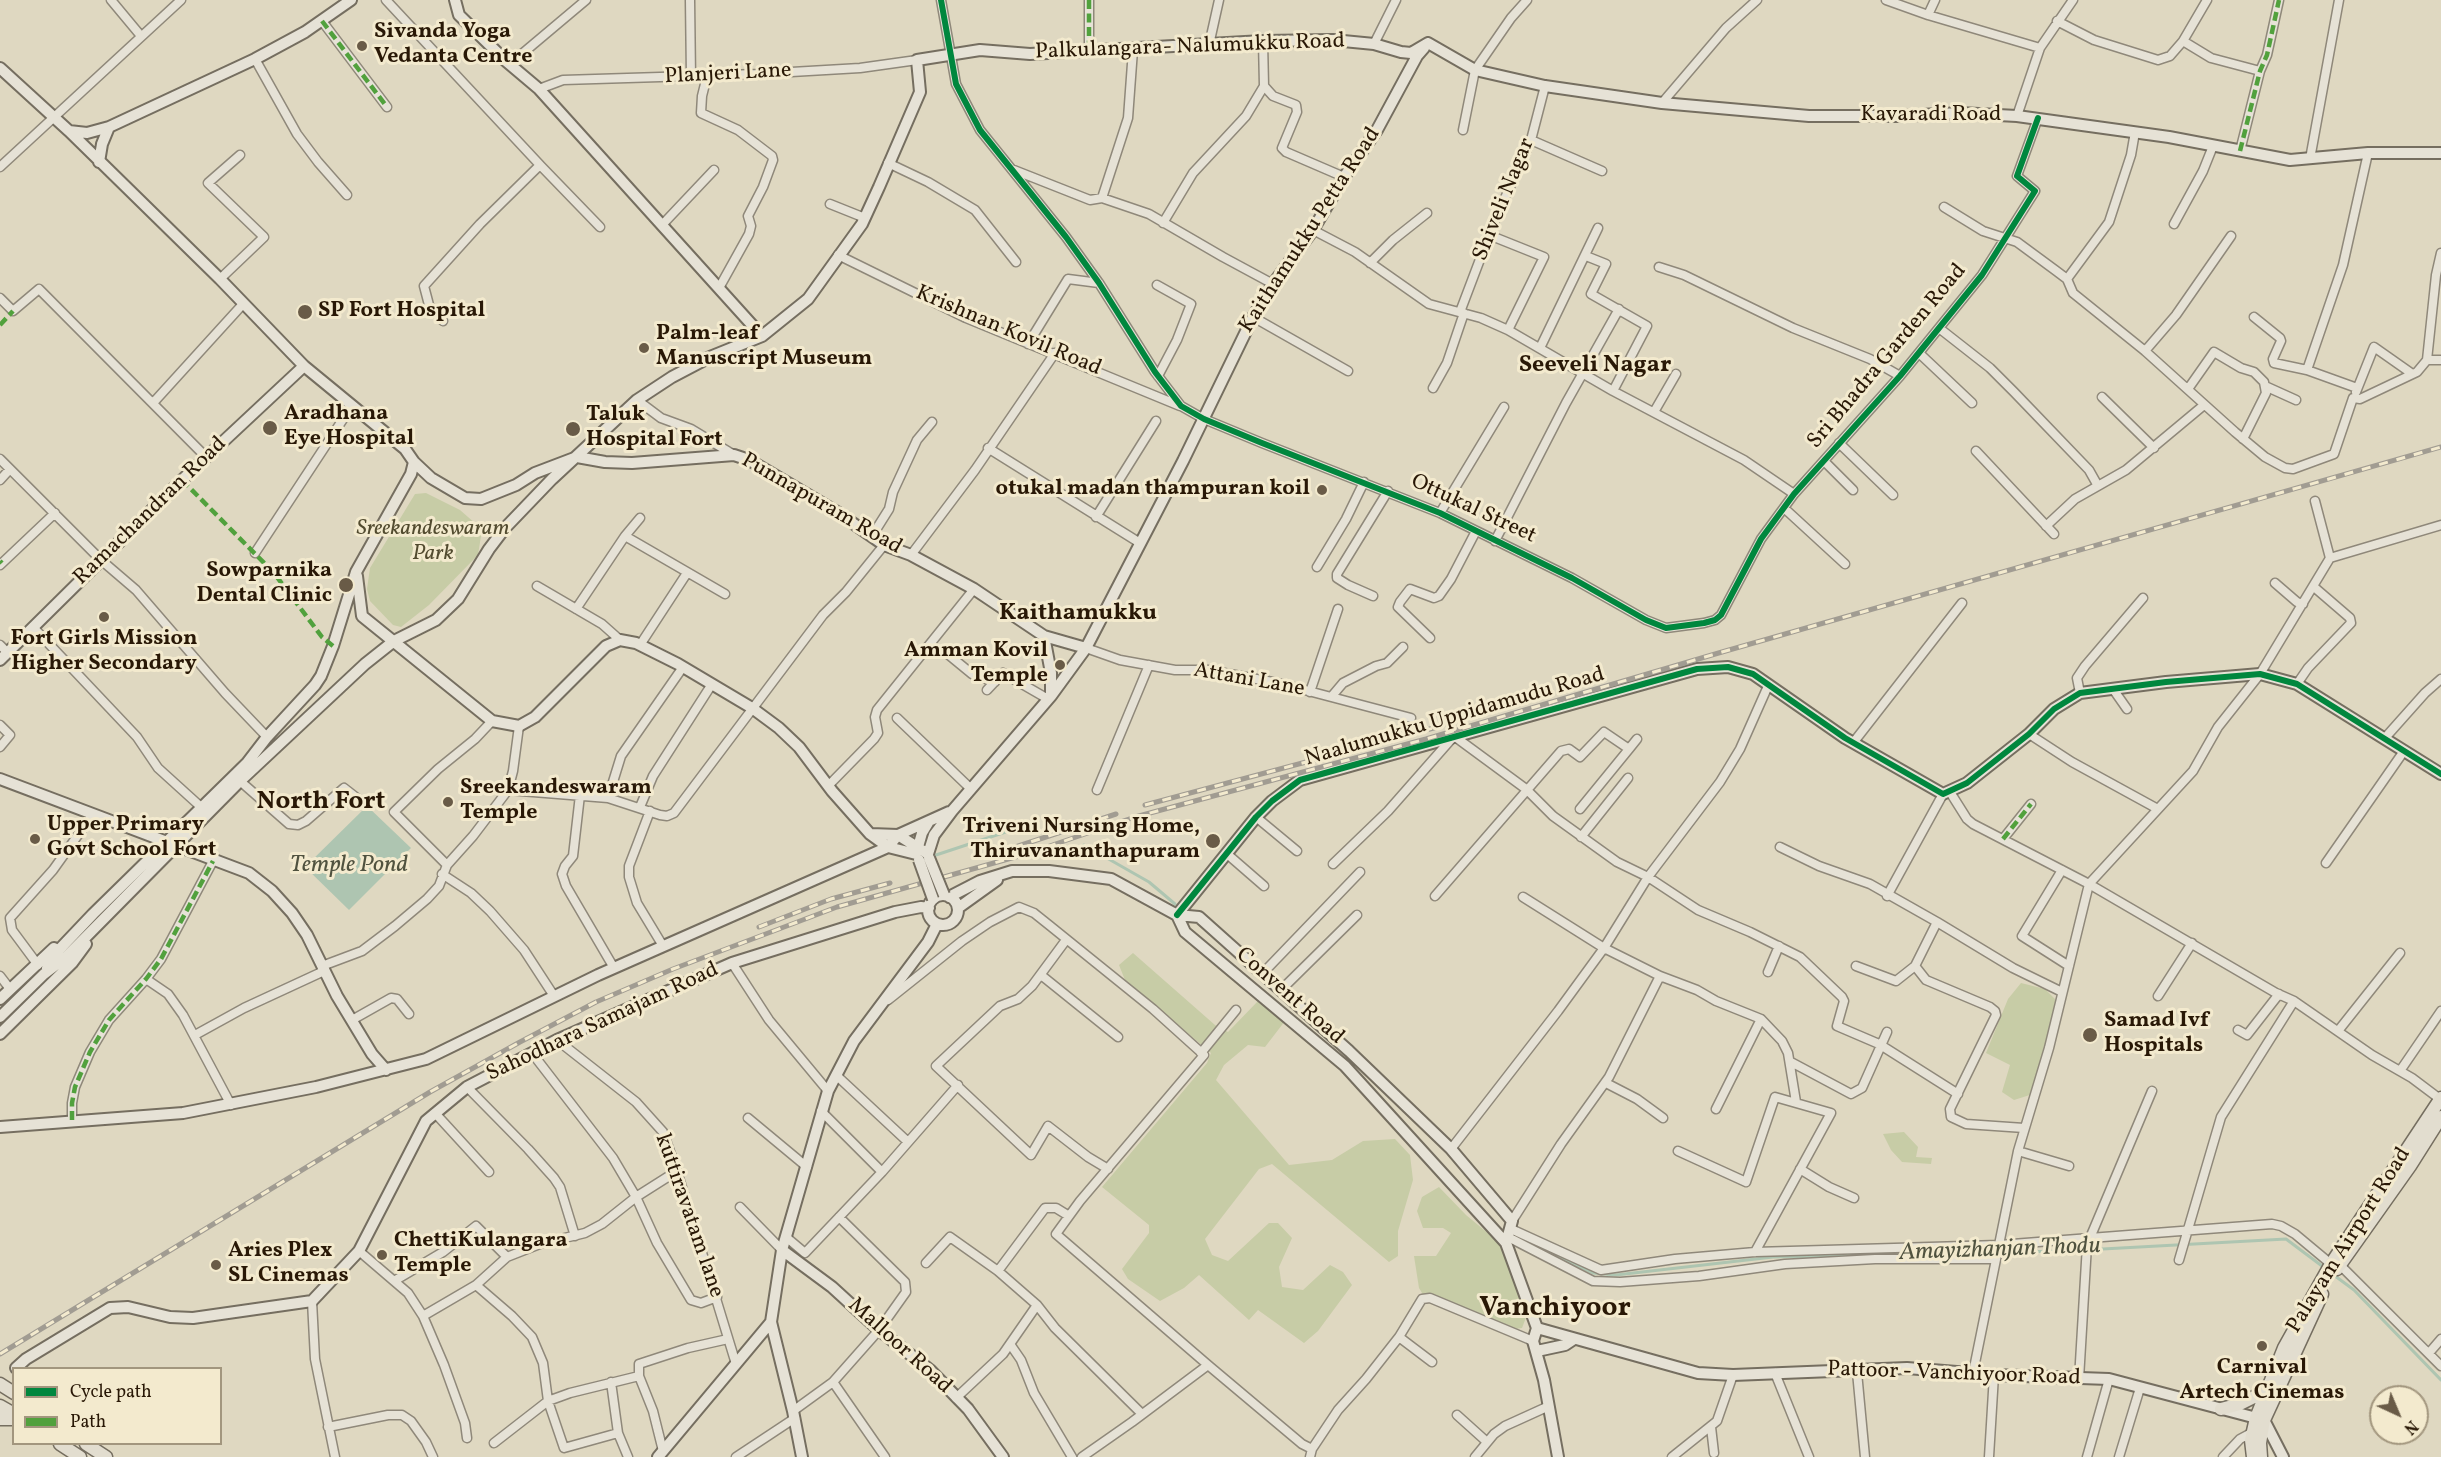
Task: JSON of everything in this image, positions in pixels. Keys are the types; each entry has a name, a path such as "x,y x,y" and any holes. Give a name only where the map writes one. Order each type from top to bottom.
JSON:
{"main road":[{"path":"69,131 87,133 109,127 255,59 322,21 351,0"},
{"path":"455,0 459,15 507,62 539,89 762,336"},
{"name":"Palkulangara- Nalumukku Road","path":"917,60 980,50 1030,54 1263,41 1333,40 1374,44 1401,52 1411,52 1428,43"},
{"name":"Kavaradi Road","path":"1428,43 1475,70 1545,86 1662,103 1809,116 1900,116 1960,113 2017,116 2135,132 2290,160 2368,153 2441,153"},
{"name":"Kaithamukku Petta Road","path":"922,855 952,811 1050,698 1086,648 1204,419 1253,317 1273,284 1313,230 1344,177 1377,130 1417,56 1428,43"},
{"path":"0,1017 93,914 365,664 394,641 436,620 458,599 505,528 538,492 637,400 672,377 710,357 762,336 808,299 865,218 920,92 917,60"},
{"path":"0,68 69,131 220,279 304,366 405,449 414,462 431,478 465,498 482,499 516,485 535,473 577,457"},
{"path":"99,162 102,144 109,127"},
{"name":"Ramachandran Road","path":"2,653 33,627 206,457 304,366"},
{"name":"Punnapuram Road","path":"577,457 605,462 632,463 734,455 749,460 837,512 885,545 911,555 974,589 1044,636 1086,648"},
{"path":"0,999 10,989 41,969 65,958 201,807 247,763 321,676 356,572 411,474 414,462"},
{"path":"356,572 362,616 492,721 519,726 535,717 606,646 620,640 640,645 712,684 752,708 779,728 799,747 828,786 870,834 888,847 922,855"},
{"path":"1044,636 1051,673 1050,698"},
{"name":"Naalumukku Uppidamudu Road","path":"1180,911 1256,817 1272,801 1300,780 1697,669 1728,667 1753,674 1768,686"},
{"path":"1768,686 1853,743 1946,793 1967,783 2029,734 2054,709 2080,693 2166,682 2260,674 2297,684 2441,774"},
{"path":"0,779 249,873 272,891 292,913 307,935 323,969 372,1054 386,1070"},
{"path":"870,834 898,835 952,811"},
{"path":"928,823 922,833 922,855 939,900 958,908"},
{"path":"898,835 922,855"},
{"path":"0,1127 72,1120 165,1116 231,1105 426,1059 614,968 888,847 898,835"},
{"path":"802,1457 794,1414 771,1322 782,1250 828,1091 854,1041 941,924 954,921 958,908 981,890 1012,871"},
{"name":"Convent Road","path":"939,900 980,880 1012,871 1049,871 1111,879 1180,911 1199,917 1349,1051 1451,1149 1509,1233 1537,1328"},
{"path":"939,900 930,917 941,924"},
{"name":"Sahodhara Samajam Road","path":"312,1301 359,1251 426,1121 466,1087 557,1040 732,963 939,900"},
{"path":"1180,911 1185,932 1345,1066 1509,1233"},
{"path":"0,1034 72,963 107,914"},
{"name":"Palayam Airport Road","path":"2262,1457 2260,1419 2269,1383 2284,1348 2440,1099"},
{"name":"Palayam Airport Road","path":"2334,1266 2410,1166 2441,1117"},
{"name":"Malloor Road","path":"782,1250 832,1287 879,1330 930,1370 968,1409 1003,1457"},
{"name":"Palayam Airport Road","path":"2253,1457 2253,1432 2321,1287"},
{"path":"18,1367 26,1359 110,1308 128,1307 170,1317 193,1318 312,1301"},
{"path":"661,1454 771,1322"},
{"path":"1537,1328 1535,1346 1558,1457"},
{"name":"Pattoor - Vanchiyoor Road","path":"1537,1328 1698,1373 1733,1375 1816,1370 1857,1372 1907,1368 1994,1375 2109,1379 2260,1419"},
{"path":"1535,1346 1566,1345 1574,1339"},
{"path":"5,1390 12,1376"},
{"path":"2221,1409 2241,1404 2258,1395 2269,1383"},
{"path":"2260,1419 2283,1457"},
{"path":"63,1445 80,1457"},
{"path":"89,1445 106,1457"}],"street":[{"path":"111,0 141,36"},
{"path":"0,167 181,0"},
{"path":"386,0 600,227"},
{"path":"507,62 523,53 586,0"},
{"path":"690,0 691,77"},
{"path":"941,0 956,84 980,130 1099,283 1158,376 1181,406"},
{"path":"1089,0 1089,50"},
{"path":"1209,45 1219,0"},
{"path":"1374,44 1396,0"},
{"path":"1463,130 1475,70 1511,18 1527,0"},
{"path":"1662,103 1726,28 1757,0"},
{"path":"1886,0 1928,15 2040,48"},
{"path":"1928,15 1935,0"},
{"path":"2017,116 2040,48 2073,0"},
{"path":"2057,21 2094,40 2158,60 2170,56 2183,41 2207,0"},
{"path":"2240,151 2260,70 2267,55 2279,0"},
{"path":"2310,159 2339,0"},
{"path":"322,21 387,107"},
{"path":"1163,223 1193,173 1246,116 1264,86 1263,41"},
{"path":"2183,41 2211,58 2260,70"},
{"path":"1102,198 1128,118 1133,50"},
{"path":"255,59 297,134 347,195"},
{"name":"Planjeri Lane","path":"539,89 563,80 607,77 691,77 860,68 917,60"},
{"path":"707,76 701,113 738,130 772,156 773,160 763,187 748,216 751,226 749,234 719,288"},
{"path":"1264,86 1273,96 1296,105 1297,112 1282,148 1286,152 1344,177"},
{"name":"Shiveli Nagar","path":"1433,388 1447,363 1490,235 1531,140 1545,86"},
{"name":"Sri Bhadra Garden Road","path":"1721,615 1761,539 1794,494 1900,376 1982,275 2007,237 2035,191 2017,176 2038,118"},
{"path":"2067,279 2109,222 2131,155 2135,132"},
{"path":"1531,140 1602,171"},
{"path":"2174,224 2203,171 2213,146"},
{"path":"2307,370 2343,265 2368,153"},
{"path":"220,279 264,237 208,183 240,154"},
{"path":"888,163 928,182 975,210 1016,261"},
{"path":"443,321 429,305 424,286 480,224 540,165"},
{"path":"662,225 714,170"},
{"path":"1013,170 1090,200 1102,198 1149,214 1273,284"},
{"path":"830,204 865,218"},
{"path":"1944,207 1983,231 2007,237 2067,279 2073,293 2145,351 2243,439 2265,457 2285,468 2302,467 2334,454 2353,398 2374,348 2411,373"},
{"path":"1370,263 1393,240 1427,213"},
{"path":"1540,348 1598,228"},
{"path":"1313,230 1355,252 1429,303 1481,318 1508,330 1582,374 1693,435 1744,460 1794,494"},
{"path":"1490,235 1544,257 1508,330"},
{"path":"2145,351 2176,315 2231,236"},
{"path":"2353,398 2360,399 2417,372 2427,360 2436,275 2441,253"},
{"name":"Krishnan Kovil Road","path":"838,255 966,318 1181,406 1204,419"},
{"path":"1586,256 1606,264 1591,294 1647,326 1613,391"},
{"path":"1659,267 1684,275 1793,328 1854,351 1900,376"},
{"path":"1028,344 1068,279 1099,283"},
{"path":"1157,285 1191,304 1177,340 1158,376"},
{"path":"0,298 13,311 39,289 206,457"},
{"path":"153,404 243,304"},
{"path":"1495,541 1582,374 1619,309"},
{"path":"1253,317 1348,371"},
{"path":"2254,317 2280,338 2281,341 2273,359 2274,363 2307,370 2358,388"},
{"path":"1939,328 1990,368 2089,470 2098,486"},
{"path":"2188,389 2214,351 2241,368 2254,372 2265,386 2296,400"},
{"path":"911,555 975,470 1055,353"},
{"path":"1919,353 1972,403"},
{"path":"2427,360 2441,360"},
{"path":"1654,412 1676,374"},
{"path":"2243,439 2265,399 2265,386"},
{"path":"2102,397 2154,448"},
{"path":"637,400 661,418 691,429 734,455"},
{"path":"2046,526 2075,499 2126,470 2204,405"},
{"path":"255,553 351,406"},
{"path":"1440,513 1504,406"},
{"name":"Ottukal Street","path":"1204,419 1440,513 1572,578 1658,626 1666,628 1704,623 1715,620 1721,615"},
{"path":"1096,517 1156,421"},
{"path":"872,536 889,509 893,492 917,440 932,422"},
{"path":"1839,443 1893,495"},
{"path":"988,448 1140,543"},
{"path":"1976,451 2054,534"},
{"path":"0,459 101,560 136,590 225,693 267,737"},
{"path":"1824,461 1853,490"},
{"path":"0,480 10,469"},
{"path":"1317,567 1346,519 1364,482"},
{"path":"1373,596 1337,578 1337,573 1388,491"},
{"path":"1973,1373 2018,1151 2049,1048 2089,884 2156,808 2193,771 2218,727 2260,674 2314,587 2330,558 2315,501"},
{"path":"1784,508 1845,564"},
{"path":"1,563 55,513"},
{"path":"576,609 625,536 640,518"},
{"path":"2330,558 2441,525"},
{"path":"1430,638 1398,607 1400,602 1410,589 1434,598 1439,596 1451,579 1476,531"},
{"path":"625,536 725,594"},
{"path":"508,790 608,798 667,816 677,809 823,615 846,592 885,545"},
{"path":"640,645 687,573"},
{"path":"2275,583 2296,602 2303,603"},
{"path":"537,586 602,624 620,640"},
{"path":"2297,684 2308,668 2351,623 2350,618 2314,587"},
{"path":"828,786 874,739 878,733 877,710 974,589"},
{"path":"2080,693 2077,678 2085,666 2144,598"},
{"path":"1853,743 1962,603"},
{"path":"1311,692 1338,609"},
{"path":"33,627 137,737 158,768 201,807"},
{"path":"1332,696 1343,683 1376,666 1387,663 1403,647"},
{"name":"Attani Lane","path":"1086,648 1120,660 1174,670 1208,670 1332,696 1411,718"},
{"path":"944,651 972,674 978,674 995,682"},
{"path":"1097,790 1149,665"},
{"path":"608,798 621,756 683,667"},
{"path":"987,690 1003,673 1050,698"},
{"path":"2385,739 2425,693 2441,679"},
{"path":"640,807 653,776 712,684"},
{"path":"1451,1149 1604,948 1648,877 1720,782 1740,749 1768,686"},
{"path":"2113,689 2127,710"},
{"path":"897,718 971,789"},
{"path":"447,865 394,812 492,721"},
{"path":"0,725 10,735 0,747"},
{"path":"195,1035 244,1008 362,951 427,899 439,886 447,865 479,829 508,790 519,726"},
{"path":"1435,896 1561,751 1569,748 1580,757 1604,732 1629,749"},
{"path":"2029,734 2072,762 2156,808"},
{"path":"1333,864 1388,811 1454,736 1526,789 1553,816 1617,862 1648,877 1698,910 1800,957 1842,997 1844,1001 1837,1026 1879,1044 1958,1094"},
{"path":"1580,809 1637,739"},
{"path":"2326,863 2404,751"},
{"path":"1581,837 1628,778"},
{"path":"240,781 289,824 298,825 306,821 344,788 362,802"},
{"path":"1887,896 1946,793 1967,819 2089,884 2279,994 2295,1001 2440,1099"},
{"path":"580,795 573,856 562,874 566,886 614,968"},
{"path":"2003,839 2031,804"},
{"path":"650,811 630,866 629,877 637,903 663,946"},
{"path":"41,969 12,930 10,918 53,870 93,814"},
{"path":"1256,817 1297,851"},
{"path":"1780,847 1819,867 1870,884 2013,968 2062,992"},
{"path":"1226,853 1264,886"},
{"path":"72,1120 75,1087 90,1052 109,1020 161,959 213,861"},
{"path":"2062,870 2022,936 2069,966"},
{"path":"1262,974 1360,872"},
{"path":"442,874 471,893 490,911 524,950 554,996"},
{"path":"1522,897 1604,948 1660,976 1697,990 1716,1001 1761,1020 1782,1041 1791,1062 1796,1102"},
{"path":"878,1008 962,941 990,922 1019,907 1034,913 1153,1009 1204,1055 1056,1234 1311,1453 1338,1410 1366,1379 1399,1336 1422,1299 1430,1298 1535,1346"},
{"path":"1281,990 1357,915"},
{"path":"1856,966 1896,981 1915,966 1937,922"},
{"path":"1066,940 1041,975 1023,994 1000,1006 936,1066 1031,1155 1048,1126 1088,1157 1108,1169"},
{"path":"2158,996 2192,943"},
{"path":"1768,972 1779,946"},
{"path":"2338,1031 2400,953"},
{"path":"732,963 769,1020 828,1091"},
{"path":"1915,966 1926,980 1995,1011 1996,1016 1950,1109 1951,1117 1966,1124 2024,1128"},
{"path":"1041,975 1118,1037"},
{"path":"0,976 10,989"},
{"path":"1509,1233 1521,1205 1605,1083 1660,976"},
{"path":"146,979 168,994 195,1035 231,1105"},
{"path":"2238,1030 2247,1035 2279,994"},
{"path":"352,1020 392,998 397,999 409,1014"},
{"path":"2179,1260 2221,1116 2295,1001"},
{"path":"1201,1053 1236,1010"},
{"path":"2400,1071 2441,1011"},
{"path":"1716,1109 1761,1020"},
{"path":"1791,1062 1851,1094 1862,1088 1879,1044 1887,1032"},
{"name":"kuttiravatam lane","path":"557,1040 636,1102 650,1116 667,1140 736,1364"},
{"path":"532,1053 613,1158 636,1197 657,1243 691,1300 701,1303 717,1297"},
{"path":"836,1075 908,1142"},
{"path":"1605,1083 1637,1099 1663,1118"},
{"path":"786,1237 805,1253 882,1172 958,1085"},
{"path":"466,1087 555,1178 575,1236"},
{"path":"2079,1379 2089,1242 2152,1091"},
{"path":"1678,1151 1746,1182 1775,1097 1831,1113 1755,1252"},
{"path":"822,1111 882,1172"},
{"path":"435,1113 489,1172"},
{"path":"748,1118 807,1167"},
{"path":"2018,1151 2069,1166"},
{"path":"1800,1169 1829,1187 1854,1197"},
{"path":"423,1316 476,1285 507,1257 540,1244 575,1236 602,1224 636,1197 677,1171"},
{"path":"740,1207 782,1250"},
{"path":"998,1271 1045,1208 1056,1208 1069,1216"},
{"path":"736,1457 833,1382 879,1330 906,1292 904,1282 839,1217"},
{"path":"1509,1233 1601,1270 1755,1252 2089,1242 2272,1224 2281,1226 2307,1242 2441,1366"},
{"path":"394,1281 443,1252 476,1226 507,1257"},
{"path":"1509,1233 1593,1281 1620,1282 1699,1276 1785,1264 1875,1259 1996,1259"},
{"path":"926,1263 950,1237 998,1271 1037,1305 1063,1336 1142,1414"},
{"path":"359,1251 408,1293 423,1316 462,1413 467,1438"},
{"path":"476,1285 532,1337 543,1363 548,1401 564,1448 618,1433"},
{"path":"312,1301 315,1359 334,1457"},
{"path":"956,1398 988,1370 1010,1344 1037,1305"},
{"path":"1399,1336 1432,1362"},
{"path":"661,1454 653,1412 637,1367 641,1362 728,1339"},
{"path":"2429,1353 2441,1339"},
{"path":"1010,1344 1021,1359 1034,1393 1072,1457"},
{"path":"1082,1457 1208,1365"},
{"path":"1857,1372 1865,1457"},
{"path":"1775,1373 1809,1457"},
{"path":"1672,1457 1717,1421 1733,1375"},
{"path":"1989,1457 1994,1375"},
{"path":"494,1443 548,1401 639,1376"},
{"path":"2086,1457 2109,1379"},
{"path":"611,1382 618,1433 628,1457"},
{"path":"833,1382 885,1457"},
{"path":"2119,1457 2140,1389"},
{"path":"1475,1457 1487,1442 1505,1426 1549,1406"},
{"path":"328,1427 388,1415 402,1415 411,1421 426,1442 433,1457"},
{"path":"1457,1415 1487,1442"},
{"path":"1711,1427 1714,1453"},
{"path":"2223,1457 2240,1439 2253,1432"}],"green space":[{"name":"Sreekandeswaram Park","path":"426,493 460,510 476,524 481,536 478,555 429,605 401,627 393,625 370,601 367,589 370,568 415,494"},
{"path":"1133,953 1215,1025 1228,1032 1258,1001 1274,1010 1285,1021 1265,1047 1248,1045 1224,1065 1216,1080 1289,1165 1332,1160 1363,1141 1395,1139 1410,1155 1413,1180 1398,1231 1398,1256 1389,1262 1272,1164 1259,1169 1205,1239 1212,1255 1228,1261 1269,1223 1278,1223 1292,1238 1279,1267 1282,1287 1303,1290 1330,1265 1343,1272 1352,1285 1318,1331 1304,1343 1258,1310 1249,1320 1199,1275 1184,1288 1160,1301 1128,1279 1122,1269 1149,1233 1149,1225 1102,1187 1207,1063 1211,1053 1125,980 1119,965"},
{"path":"2021,983 2045,989 2056,1000 2033,1094 2014,1100 2002,1092 2010,1065 1986,1053 2008,999"},
{"path":"1904,1132 1918,1147 1916,1157 1932,1158 1931,1164 1902,1162 1891,1150 1883,1134"},
{"path":"1439,1187 1466,1215 1501,1244 1527,1315 1522,1328 1515,1329 1474,1312 1427,1301 1419,1288 1414,1256 1436,1256 1451,1233 1443,1228 1423,1228 1417,1211 1422,1197"}],"water":[{"name":"Temple Pond","path":"367,806 411,848 349,910 305,867"}],"waterway":[{"path":"936,855 1036,822"},
{"name":"Amayizhanjan Thodu","path":"1084,845 1149,882 1175,904"},
{"name":"Amayizhanjan Thodu","path":"1517,1237 1593,1273 1616,1275 1773,1257 2066,1251 2286,1239 2326,1269"},
{"name":"Amayizhanjan Thodu","path":"2331,1273 2354,1290 2441,1380"}],"railway":[{"path":"0,1354 430,1092 520,1042 596,1002 673,969 837,907 1026,854 1135,817 1426,739 2441,447"},
{"path":"1145,805 1441,726"},
{"path":"997,853 1116,814"},
{"path":"759,927 831,899 890,883"}],"marked path":[{"path":"1089,0 1089,50"},
{"path":"2240,151 2260,71 2267,55 2279,0"},
{"path":"322,21 387,107"},
{"path":"0,325 13,311"},
{"path":"182,480 274,573 322,637 333,646"},
{"path":"2003,839 2031,804"},
{"path":"72,1120 75,1087 90,1052 109,1020 161,959 213,861"}],"cycle path":[{"path":"941,0 956,84 980,130 1066,237 1099,283 1155,372 1181,406 1204,419 1262,443 1440,513 1572,578 1646,620 1666,628 1704,623 1715,620 1721,615 1761,539 1794,494 1900,376 1982,275 2035,191 2017,176 2038,118"},
{"path":"1177,915 1256,817 1272,801 1300,780 1697,669 1728,667 1753,674 1845,738 1943,794 1967,783 2029,734 2054,709 2080,693 2166,682 2260,674 2297,684 2441,774"}],"place":[{"name":"Sivanda Yoga Vedanta Centre","path":"362,46"},
{"name":"SP Fort Hospital","path":"305,312"},
{"name":"Palm-leaf Manuscript Museum","path":"644,348"},
{"name":"Aradhana Eye Hospital","path":"270,428"},
{"name":"Taluk Hospital Fort","path":"573,429"},
{"name":"otukal madan thampuran koil","path":"1322,490"},
{"name":"Sowparnika Dental Clinic","path":"346,585"},
{"name":"Fort Girls Mission Higher Secondary","path":"104,617"},
{"name":"Amman Kovil Temple","path":"1060,665"},
{"name":"Sreekandeswaram Temple","path":"448,802"},
{"name":"Upper Primary Govt School Fort","path":"35,839"},
{"name":"Triveni Nursing Home, Thiruvananthapuram","path":"1213,841"},
{"name":"Samad Ivf Hospitals","path":"2090,1035"},
{"name":"ChettiKulangara Temple","path":"382,1255"},
{"name":"Aries Plex SL Cinemas","path":"216,1265"},
{"name":"Carnival Artech Cinemas","path":"2262,1346"}],"district":[{"name":"Seeveli Nagar","path":"1595,367"},
{"name":"Kaithamukku","path":"1078,615"},
{"name":"North Fort","path":"321,803"},
{"name":"Vanchiyoor","path":"1555,1310"}]}
